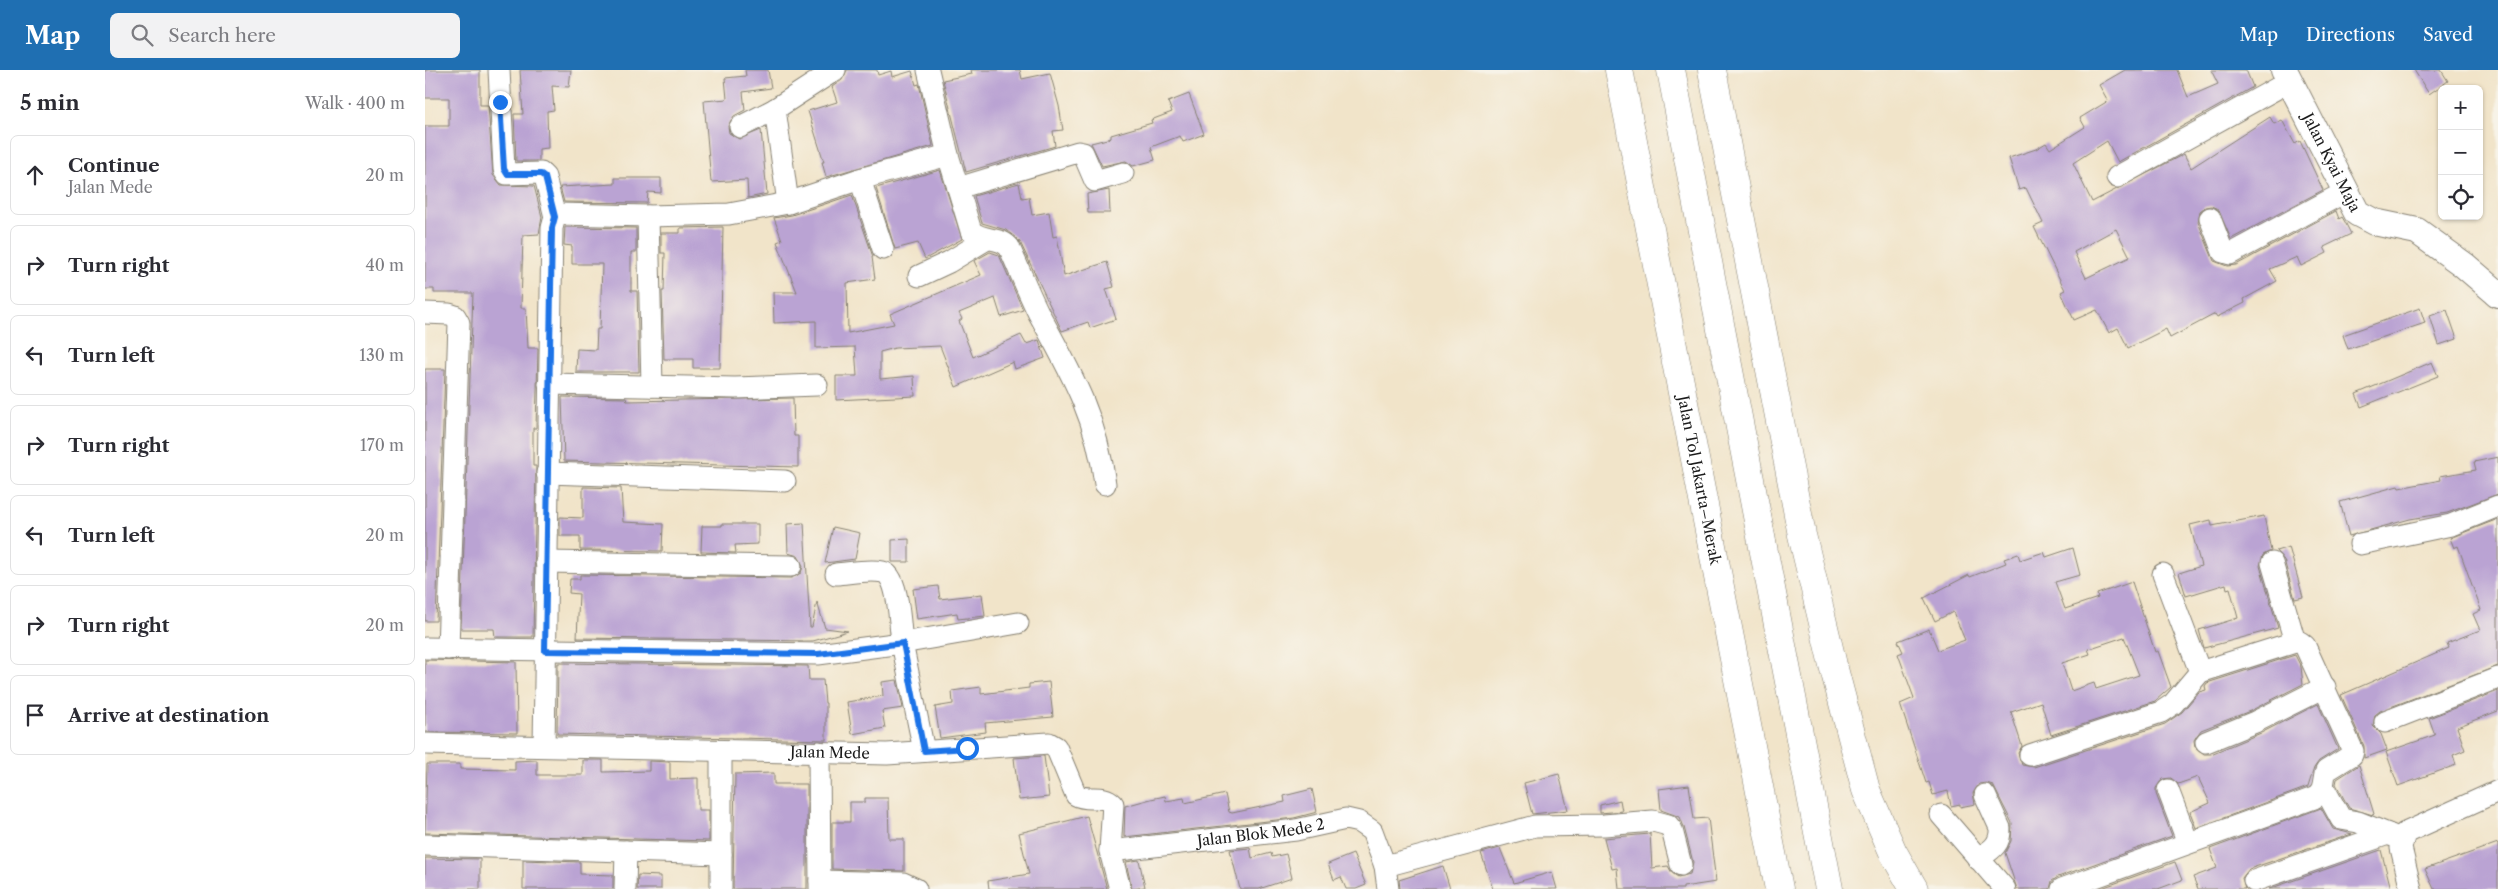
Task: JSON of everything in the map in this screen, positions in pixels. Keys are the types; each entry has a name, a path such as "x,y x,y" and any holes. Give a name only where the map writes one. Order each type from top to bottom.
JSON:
{"highway":[{"name":"Jalan Tol Jakarta–Merak","path":"1619,70 1779,889"},
{"path":"1671,70 1829,889"},
{"path":"1712,70 1803,535 1833,666 1866,790 1893,852 1914,889"},
{"path":"1773,857 1774,889"}],"main road":[{"name":"Jalan Kyai Maja","path":"2287,75 2357,213 2374,222 2417,231 2464,265 2498,294"}],"street":[{"path":"499,70 504,169 507,174 541,174 545,177 555,217 552,228 544,746"},
{"path":"740,127 775,109 835,70"},
{"path":"928,70 948,155 971,231 977,237 1001,241 1009,247 1038,312 1076,380 1098,441 1105,484"},
{"path":"2117,178 2287,75"},
{"path":"775,109 789,202"},
{"path":"958,188 1078,152 1083,153 1095,181 1123,173"},
{"path":"555,217 558,214 648,216 729,214 789,202 860,179 948,155"},
{"path":"860,179 883,249"},
{"path":"2209,218 2223,252 2230,254 2345,192"},
{"path":"648,216 652,386"},
{"path":"919,276 949,262 987,240"},
{"path":"425,313 449,314 455,316 459,323 448,649"},
{"path":"549,384 735,388 817,385"},
{"path":"547,473 785,481"},
{"path":"2361,544 2451,525 2498,506"},
{"path":"546,562 791,566"},
{"path":"2272,563 2295,642"},
{"path":"836,574 883,572 890,576 895,588 903,643 924,751"},
{"path":"2163,574 2200,672"},
{"path":"425,648 818,654 903,643 1018,623"},
{"path":"2030,755 2161,712 2173,704 2200,672 2295,642 2305,646 2353,751 2352,755 2326,770 2324,788 2321,794 2314,798 2062,889"},
{"path":"2385,722 2498,678"},
{"path":"2206,742 2255,722 2325,687"},
{"name":"Jalan Mede","path":"425,744 887,754 1049,742 1056,747 1076,795 1080,798 1104,798 1113,804 1110,851 1120,889"},
{"path":"721,750 721,889"},
{"path":"819,752 820,885 903,883 916,889"},
{"path":"2324,788 2341,819 2358,822 2395,837 2401,848 2411,889"},
{"path":"2168,790 2188,843"},
{"path":"2254,881 2395,837 2498,791"},
{"path":"1979,858 1997,845 2000,834 1985,795"},
{"path":"1941,815 2005,889"},
{"name":"Jalan Blok Mede 2","path":"1110,851 1296,830 1346,820 1359,822 1372,831 1385,866 1388,889"},
{"path":"1385,866 1535,826 1604,825 1653,820 1668,825 1672,830 1681,865"},
{"path":"425,845 721,854"},
{"path":"625,889 626,851"}],"building":[{"path":"425,70 480,70 480,105 488,105 493,175 501,185 534,186 542,217 539,234 523,235 521,308 526,308 528,348 538,348 536,428 533,428 533,466 536,466 533,637 495,637 494,629 461,629 473,293 434,293 434,289 425,289 425,126 449,126 449,98 425,98"},
{"path":"520,70 571,70 569,87 552,86 554,110 547,111 548,148 539,149 539,161 516,161 514,114 523,114"},
{"path":"745,70 768,70 771,88 743,92 745,110 734,116 728,126 729,133 739,139 761,130 767,194 748,198 747,180 711,182 704,101 727,99 725,78 746,76"},
{"path":"847,70 877,70 878,75 891,71 892,77 912,71 916,85 919,84 933,146 826,177 822,162 824,162 808,111 837,102 832,87 842,80"},
{"path":"971,70 1020,70 1022,79 1050,73 1063,130 1053,131 1055,146 966,172 943,80 972,74"},
{"path":"2125,70 2177,70 2188,97 2218,84 2211,70 2246,70 2253,87 2118,162 2107,141 2073,163 2092,202 2184,154 2191,168 2270,117 2274,124 2282,120 2295,144 2300,141 2323,190 2231,239 2218,209 2211,206 2205,207 2200,211 2198,222 2214,261 2227,266 2236,265 2336,211 2339,219 2342,217 2351,234 2324,247 2327,253 2301,266 2297,257 2270,269 2277,281 2244,299 2245,303 2217,317 2215,314 2170,338 2166,329 2128,348 2118,328 2109,333 2097,310 2074,320 2061,292 2065,290 2034,227 2043,223 2026,188 2019,190 2009,158 2036,149 2046,143 2050,149 2085,127 2080,118 2108,101 2099,85","holes":["2116,229 2130,257 2086,278 2074,252"]},
{"path":"2414,70 2441,70 2448,81 2442,85 2438,85 2438,88 2429,94"},
{"path":"1189,94 1204,134 1183,142 1180,136 1151,147 1155,160 1133,166 1126,161 1102,166 1091,143 1152,123 1151,120 1172,112 1168,102"},
{"path":"940,170 962,239 925,259 918,243 895,249 876,188"},
{"path":"615,178 661,178 661,193 648,192 647,203 564,202 560,187 615,184"},
{"path":"1019,183 1022,198 1029,197 1032,215 1049,212 1053,237 1057,236 1064,276 1107,262 1114,287 1106,289 1116,319 1090,328 1088,322 1062,331 1020,242 1006,230 982,223 974,196"},
{"path":"1109,190 1110,213 1088,213 1087,194"},
{"path":"852,195 873,257 875,279 847,283 848,333 894,324 890,314 981,275 974,261 990,252 999,255 1023,310 1001,317 995,298 959,313 962,319 959,321 973,357 1021,335 1026,344 1039,340 1045,358 1015,369 1013,362 956,387 940,346 895,348 880,352 880,379 914,376 915,396 836,400 836,376 857,376 855,347 816,348 816,321 774,323 773,292 797,292 777,242 782,240 774,218 792,215"},
{"path":"565,227 636,228 636,252 631,252 631,291 637,291 639,372 576,372 577,349 596,350 597,329 600,329 602,264 572,264 572,246 564,245"},
{"path":"723,227 720,368 693,368 693,359 664,359 662,291 664,291 665,253 661,253 661,233 680,233 680,228"},
{"path":"2420,308 2425,323 2348,349 2343,335"},
{"path":"2447,310 2457,339 2439,345 2430,316"},
{"path":"2432,362 2438,376 2361,407 2356,394"},
{"path":"425,369 445,369 436,621 425,621"},
{"path":"562,397 626,398 627,401 793,398 794,436 798,436 798,467 564,461"},
{"path":"2498,457 2498,494 2447,513 2410,519 2349,536 2340,502 2398,486 2399,488 2441,480 2440,476 2476,470 2474,462"},
{"path":"583,487 621,488 623,522 663,524 662,551 580,550 580,536 560,536 560,517 583,518"},
{"path":"2264,516 2271,551 2263,555 2260,566 2278,628 2204,648 2199,630 2238,618 2230,588 2227,589 2226,584 2186,596 2179,573 2201,566 2190,525 2211,520 2212,526"},
{"path":"2498,519 2498,666 2380,711 2375,715 2373,726 2381,734 2387,750 2364,758 2364,746 2341,695 2449,648 2447,643 2480,630 2473,614 2481,610 2458,546 2454,548 2450,538"},
{"path":"804,523 810,627 812,627 817,602 825,628 848,631 813,641 577,638 579,594 569,593 570,579 580,579 580,575 791,578 801,573 803,566 798,556 788,553 787,524"},
{"path":"722,524 758,524 758,544 735,545 736,553 701,552 702,526 722,526"},
{"path":"833,527 860,533 855,559 825,563"},
{"path":"909,539 909,562 892,562 892,540"},
{"path":"2289,547 2303,597 2295,599 2284,560 2276,551"},
{"path":"2073,548 2080,575 2055,582 2065,609 2098,598 2097,594 2132,582 2155,652 2158,651 2171,687 2155,701 2051,735 2041,702 2011,712 2022,746 2018,753 2022,765 2034,767 2165,724 2182,712 2199,692 2206,690 2205,686 2207,683 2295,655 2301,667 2303,684 2250,711 2201,730 2194,740 2195,747 2204,754 2211,754 2261,733 2318,704 2338,749 2319,761 2314,768 2308,787 2196,828 2190,812 2210,803 2198,777 2178,784 2171,778 2163,779 2156,788 2156,794 2172,836 2058,877 2052,881 2050,889 2017,889 2005,853 2011,841 2012,823 1993,785 1979,784 1973,793 1975,804 1960,807 1960,804 1951,806 1948,791 1933,795 1929,782 1926,783 1900,704 1914,698 1898,654 1903,652 1898,641 1929,629 1938,650 1965,640 1953,612 1935,621 1924,598 1969,575 1970,577 2006,563 2004,559 2018,554 2020,560 2044,552 2046,557","holes":["2124,637 2139,675 2096,689 2094,683 2071,691 2062,663 2090,654 2088,649"]},
{"path":"938,586 940,599 982,594 985,616 958,619 957,613 917,619 913,589"},
{"path":"425,660 516,662 517,733 425,732"},
{"path":"558,663 808,666 809,680 823,680 826,703 826,740 557,734"},
{"path":"897,680 903,708 882,711 885,728 852,734 847,702 883,696 882,682"},
{"path":"1049,682 1053,717 985,723 986,732 940,738 935,707 953,704 952,691 981,687 981,694 1029,688 1029,684"},
{"path":"2498,691 2498,711 2457,727 2465,750 2453,755 2456,765 2398,786 2386,752 2435,735 2429,718"},
{"path":"1044,756 1049,797 1019,800 1014,758"},
{"path":"537,760 537,775 583,775 583,760 603,760 603,772 649,771 649,761 670,762 670,779 698,778 698,810 709,810 709,841 425,833 427,764 460,764 460,769 515,770 515,761"},
{"path":"2359,765 2373,815 2349,808 2336,784 2337,779"},
{"path":"774,773 774,784 807,784 807,889 733,889 735,774"},
{"path":"1559,774 1568,810 1532,814 1524,783"},
{"path":"1689,785 1694,819 1708,818 1716,882 1683,887 1683,889 1619,889 1617,868 1612,869 1604,838 1650,834 1652,868 1668,866 1672,873 1678,877 1690,874 1693,862 1684,827 1680,817 1661,810 1659,789"},
{"path":"1312,789 1317,812 1294,818 1124,837 1125,806 1151,799 1165,796 1166,801 1184,798 1185,803 1225,794 1229,812 1232,813 1285,802 1284,796"},
{"path":"865,798 888,798 889,839 904,839 904,871 832,869 832,822 850,822 850,802 865,802"},
{"path":"1620,800 1622,811 1600,813 1600,805"},
{"path":"2321,808 2333,829 2352,834 2249,869 2242,878 2245,889 2198,889 2193,877 2217,868 2210,849"},
{"path":"1087,816 1107,889 989,889 988,881 1029,874 1019,833"},
{"path":"2498,843 2498,889 2434,889 2425,869"},
{"path":"1250,848 1252,858 1271,853 1272,857 1286,854 1292,878 1259,889 1240,889 1230,850"},
{"path":"1500,848 1514,883 1552,872 1557,889 1493,889 1481,853"},
{"path":"2381,850 2391,889 2269,889"},
{"path":"1353,854 1366,885 1356,889 1346,889 1341,877 1334,880 1328,864"},
{"path":"425,858 480,859 480,889 425,889"},
{"path":"523,860 580,862 580,874 613,875 613,889 523,889"},
{"path":"1139,860 1145,887 1132,889 1126,862"},
{"path":"2175,862 2182,880 2158,889 2099,889"},
{"path":"1443,866 1450,889 1400,889 1399,880"},
{"path":"638,875 661,876 661,889 637,889"}],"route":[{"path":"500,102 504,169 507,174 541,174 545,177 555,217 552,228 545,651 818,654 903,643 924,751 967,748"}]}
